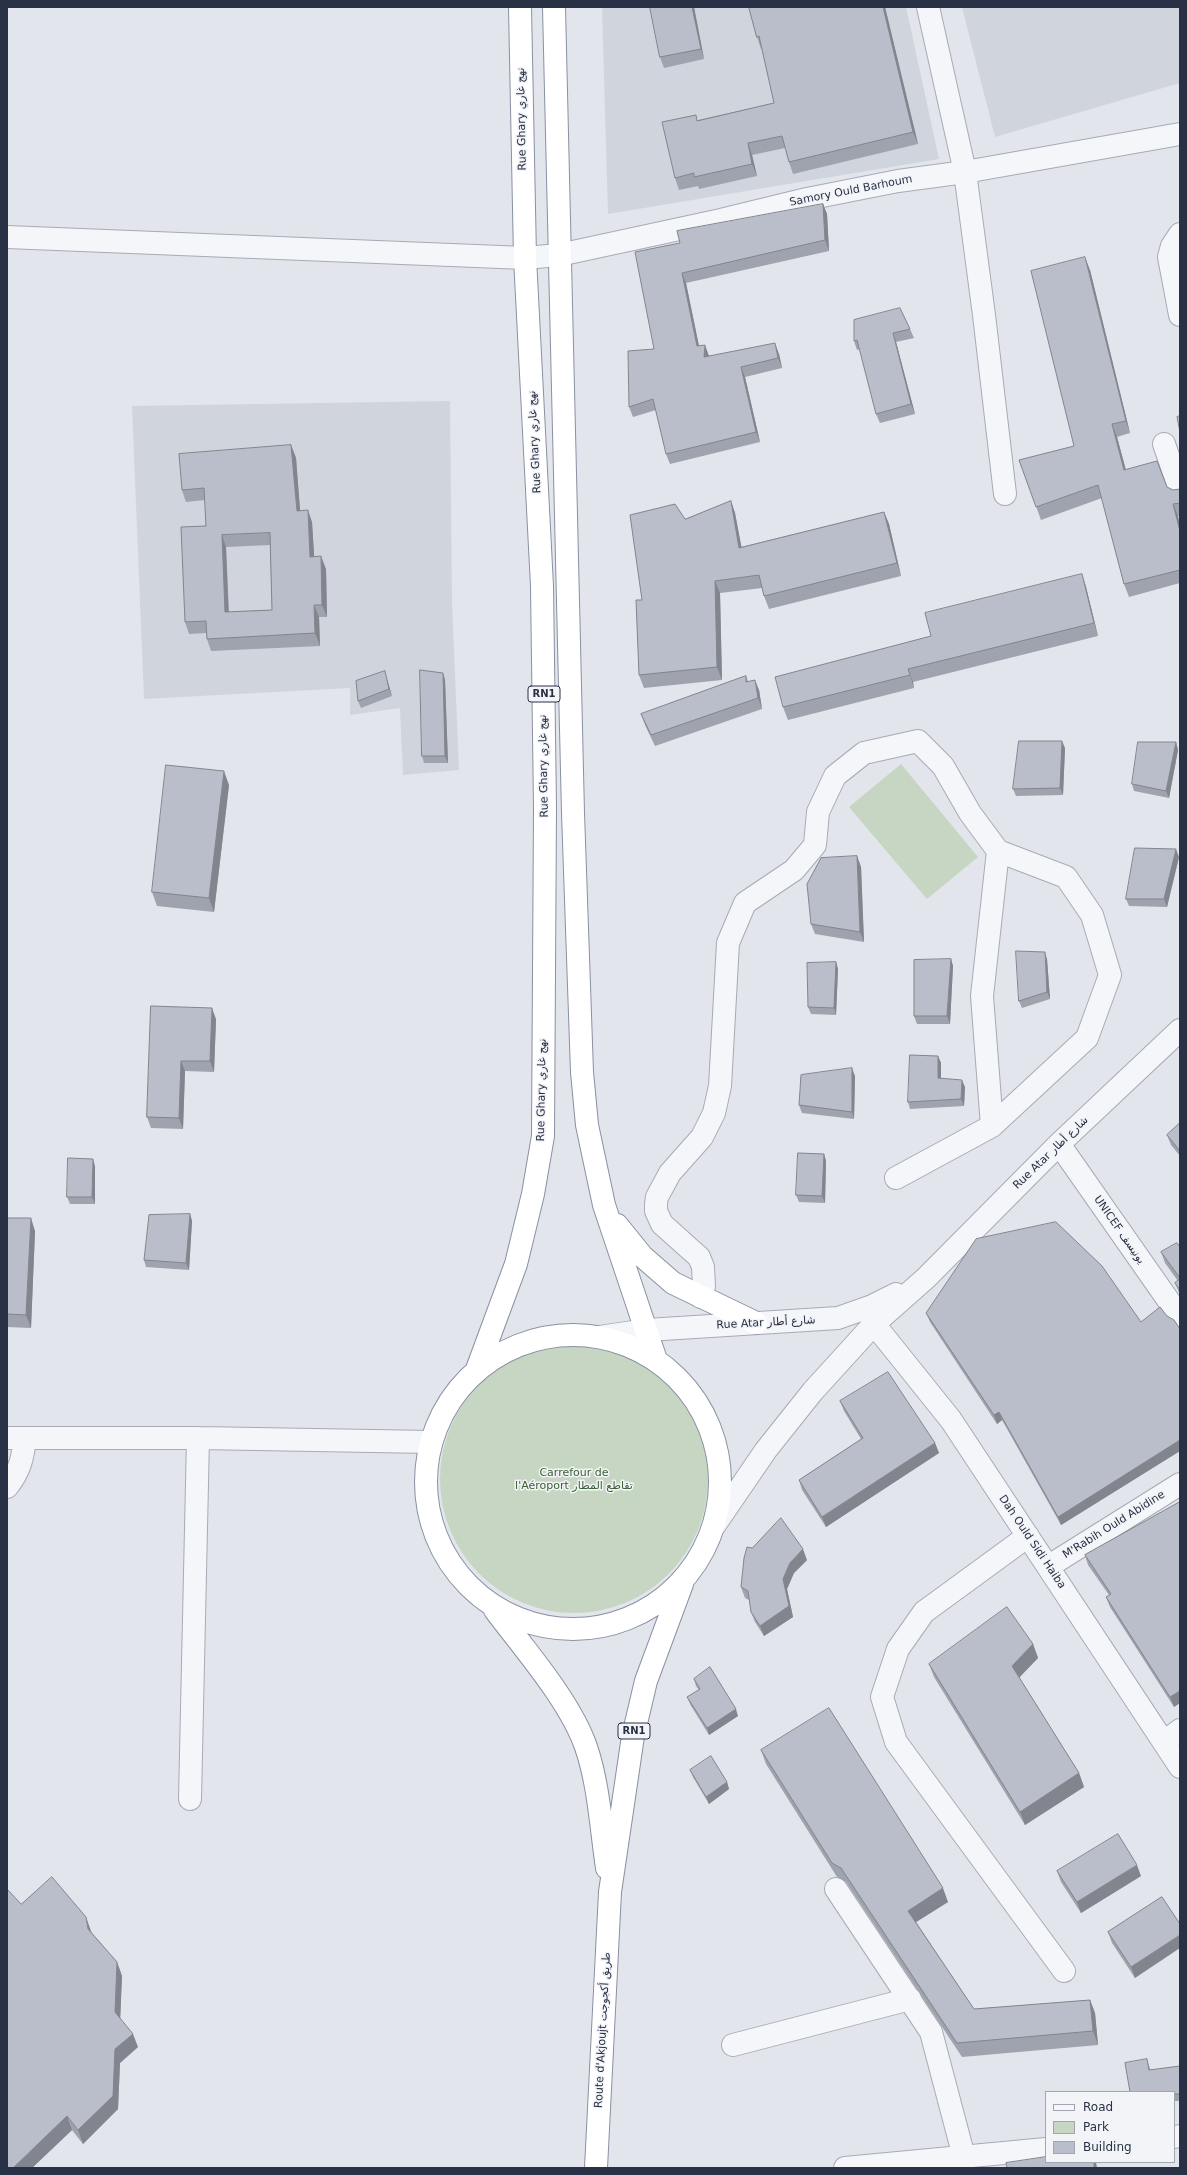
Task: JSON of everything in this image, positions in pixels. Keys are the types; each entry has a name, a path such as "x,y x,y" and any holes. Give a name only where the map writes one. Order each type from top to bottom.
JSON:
{"highway":[{"name":"Rue Ghary نهج غاري","path":"476,1372 516,1264 533,1194 543,1136 545,808 542,586 525,258 520,7"},
{"name":"RN1","path":"554,7 559,255 569,586 573,813 582,1072 587,1125 604,1205 656,1360"},
{"path":"542,586 569,586"},
{"path":"604,1205 628,1240 642,1256 673,1283 756,1323"},
{"path":"566,1335 599,1337 629,1346 656,1360 680,1381 699,1405 712,1434 719,1464 720,1495 714,1526 702,1553 685,1578 663,1598 637,1615 608,1625 578,1630 548,1628 519,1620 492,1606 476,1594 454,1570 438,1542 428,1511 425,1478 430,1442 447,1405 461,1387 476,1372 503,1353 534,1341 566,1335"},
{"name":"Route d'Akjoujt طريق أكجوجت","path":"596,2168 610,1892 636,1720 646,1682 685,1578"},
{"name":"Route d'Akjoujt طريق أكجوجت","path":"492,1606 568,1710 586,1748 595,1787 610,1892"}],"street":[{"path":"928,7 965,172 985,323 1005,494"},
{"name":"Samory Ould Barhoum","path":"7,237 525,258 559,255 721,220 807,199 898,181 965,172 1180,134"},
{"path":"1180,234 1172,246 1168,257 1180,315"},
{"path":"1164,444 1180,490"},
{"path":"700,1297 704,1286 703,1266 695,1253 662,1224 656,1211 656,1204 657,1197 670,1173 702,1137 714,1113 720,1086 728,943 745,903 794,870 815,845 818,812 835,776 864,753 918,741 943,766 970,813 998,851 1066,877 1092,915 1110,975 1087,1038 992,1126 896,1178"},
{"path":"992,1126 982,996 998,851"},
{"name":"Rue Atar شارع أطار","path":"714,1526 766,1450 813,1391 874,1324 926,1278 1059,1144 1180,1030"},
{"name":"UNICEF يونيسف","path":"1059,1144 1180,1317"},
{"name":"Rue Atar شارع أطار","path":"599,1337 647,1330 838,1318 872,1306 926,1278"},
{"name":"Dah Ould Sidi Haiba","path":"874,1324 951,1420 1048,1566 1172,1736 1180,1767"},
{"path":"7,1487 17,1475 23,1457 16,1438 198,1438 430,1442"},
{"path":"190,1799 198,1438"},
{"name":"M'Rabih Ould Abidine","path":"1048,1566 1180,1484"},
{"path":"1028,1536 924,1612 898,1649 882,1697 896,1742 1064,1971"},
{"path":"836,1889 931,2032 964,2157"},
{"path":"733,2045 910,2000"},
{"path":"845,2168 964,2157 996,2161 1045,2149"}],"shaded area":[{"path":"602,7 906,7 939,159 608,214"},
{"path":"962,7 1180,7 1180,83 995,137"},
{"path":"450,401 452,603 459,770 403,775 400,708 350,715 350,688 144,699 132,406"}],"green space":[{"path":"901,764 978,857 927,899 849,807"},
{"name":"Carrefour de l'Aéroport تقاطع المطار","path":"561,1345 587,1345 613,1350 625,1355 649,1367 669,1384 686,1404 703,1440 708,1466 708,1492 703,1518 686,1554 669,1574 649,1591 613,1608 587,1613 561,1613 535,1608 499,1591 470,1564 462,1554 445,1518 440,1492 440,1466 445,1440 462,1404 489,1375 499,1367 535,1350"}],"building":[{"path":"650,7 692,7 701,49 660,57"},
{"path":"749,7 883,7 913,132 789,162 782,136 748,143 752,164 694,177 694,173 675,178 662,122 696,115 697,121 774,103 759,36 757,37"},
{"path":"823,204 825,240 682,273 697,346 705,345 704,357 775,343 778,358 741,367 756,432 666,454 653,399 629,407 628,351 654,349 635,252 680,243 677,231"},
{"path":"1085,257 1126,421 1112,424 1124,470 1157,461 1167,487 1173,490 1180,489 1180,503 1173,504 1180,531 1180,570 1124,584 1098,485 1036,507 1019,460 1074,446 1031,271"},
{"path":"900,308 910,329 893,333 911,404 876,414 857,340 854,341 854,320"},
{"path":"1180,416 1180,432 1177,417"},
{"path":"291,445 297,511 308,510 310,557 321,556 322,605 314,605 315,633 207,639 206,621 185,622 181,527 206,526 204,488 182,490 179,454","holes":["270,533 272,610 225,612 222,535"]},
{"path":"731,501 739,548 884,512 897,563 764,596 759,575 715,581 717,667 639,675 636,600 642,600 630,515 675,504 685,519"},
{"path":"1082,574 1094,623 908,669 910,675 783,707 775,677 931,636 925,613"},
{"path":"420,670 443,673 445,756 422,756"},
{"path":"385,671 389,689 358,701 356,681"},
{"path":"746,676 746,682 755,680 758,698 651,735 641,714"},
{"path":"1019,741 1062,741 1060,788 1013,789"},
{"path":"1138,742 1176,742 1166,791 1132,784"},
{"path":"166,765 224,771 209,898 152,892"},
{"path":"1135,848 1176,849 1164,899 1126,899"},
{"path":"857,856 860,932 811,924 807,884 821,858"},
{"path":"1016,951 1045,952 1047,992 1019,1001"},
{"path":"951,959 947,1016 914,1016 914,960"},
{"path":"836,962 834,1008 808,1007 807,963"},
{"path":"151,1006 212,1008 210,1061 181,1061 179,1118 147,1117"},
{"path":"910,1055 938,1056 938,1078 962,1080 961,1099 908,1102"},
{"path":"852,1068 852,1112 799,1105 801,1075"},
{"path":"1180,1123 1180,1151 1167,1135"},
{"path":"798,1153 824,1154 822,1196 796,1195"},
{"path":"68,1158 93,1159 92,1197 67,1197"},
{"path":"190,1214 186,1263 144,1260 149,1215"},
{"path":"7,1218 31,1218 26,1315 7,1314"},
{"path":"1056,1222 1102,1266 1141,1322 1160,1307 1167,1316 1174,1320 1180,1329 1180,1440 1058,1517 999,1412 994,1415 926,1313 976,1239"},
{"path":"1177,1243 1180,1247 1180,1278 1161,1252"},
{"path":"1180,1279 1180,1290 1175,1283"},
{"path":"888,1372 935,1443 822,1517 799,1480 863,1438 840,1401"},
{"path":"1180,1502 1180,1691 1170,1697 1106,1597 1111,1594 1085,1555"},
{"path":"781,1518 803,1549 790,1563 783,1579 789,1606 760,1626 751,1612 748,1591 741,1587 744,1558 747,1547 752,1548"},
{"path":"1007,1607 1033,1644 1012,1666 1079,1773 1020,1812 929,1664"},
{"path":"710,1667 736,1709 707,1728 687,1697 700,1689 694,1679"},
{"path":"829,1708 943,1888 908,1911 974,2009 1090,2000 1093,2031 957,2043 841,1868 832,1863 761,1750"},
{"path":"711,1756 727,1782 706,1797 690,1770"},
{"path":"1118,1834 1137,1865 1077,1902 1057,1871"},
{"path":"52,1877 86,1917 88,1929 117,1962 115,2012 133,2034 115,2049 113,2096 78,2130 67,2116 13,2168 7,2168 7,1889 21,1904"},
{"path":"1162,1897 1180,1924 1180,1935 1131,1967 1108,1932"},
{"path":"1147,2059 1149,2070 1180,2066 1180,2094 1175,2094 1175,2091 1130,2091 1125,2063"},
{"path":"1045,2157 1045,2163 1094,2163 1094,2168 1007,2168 1006,2163"}]}
